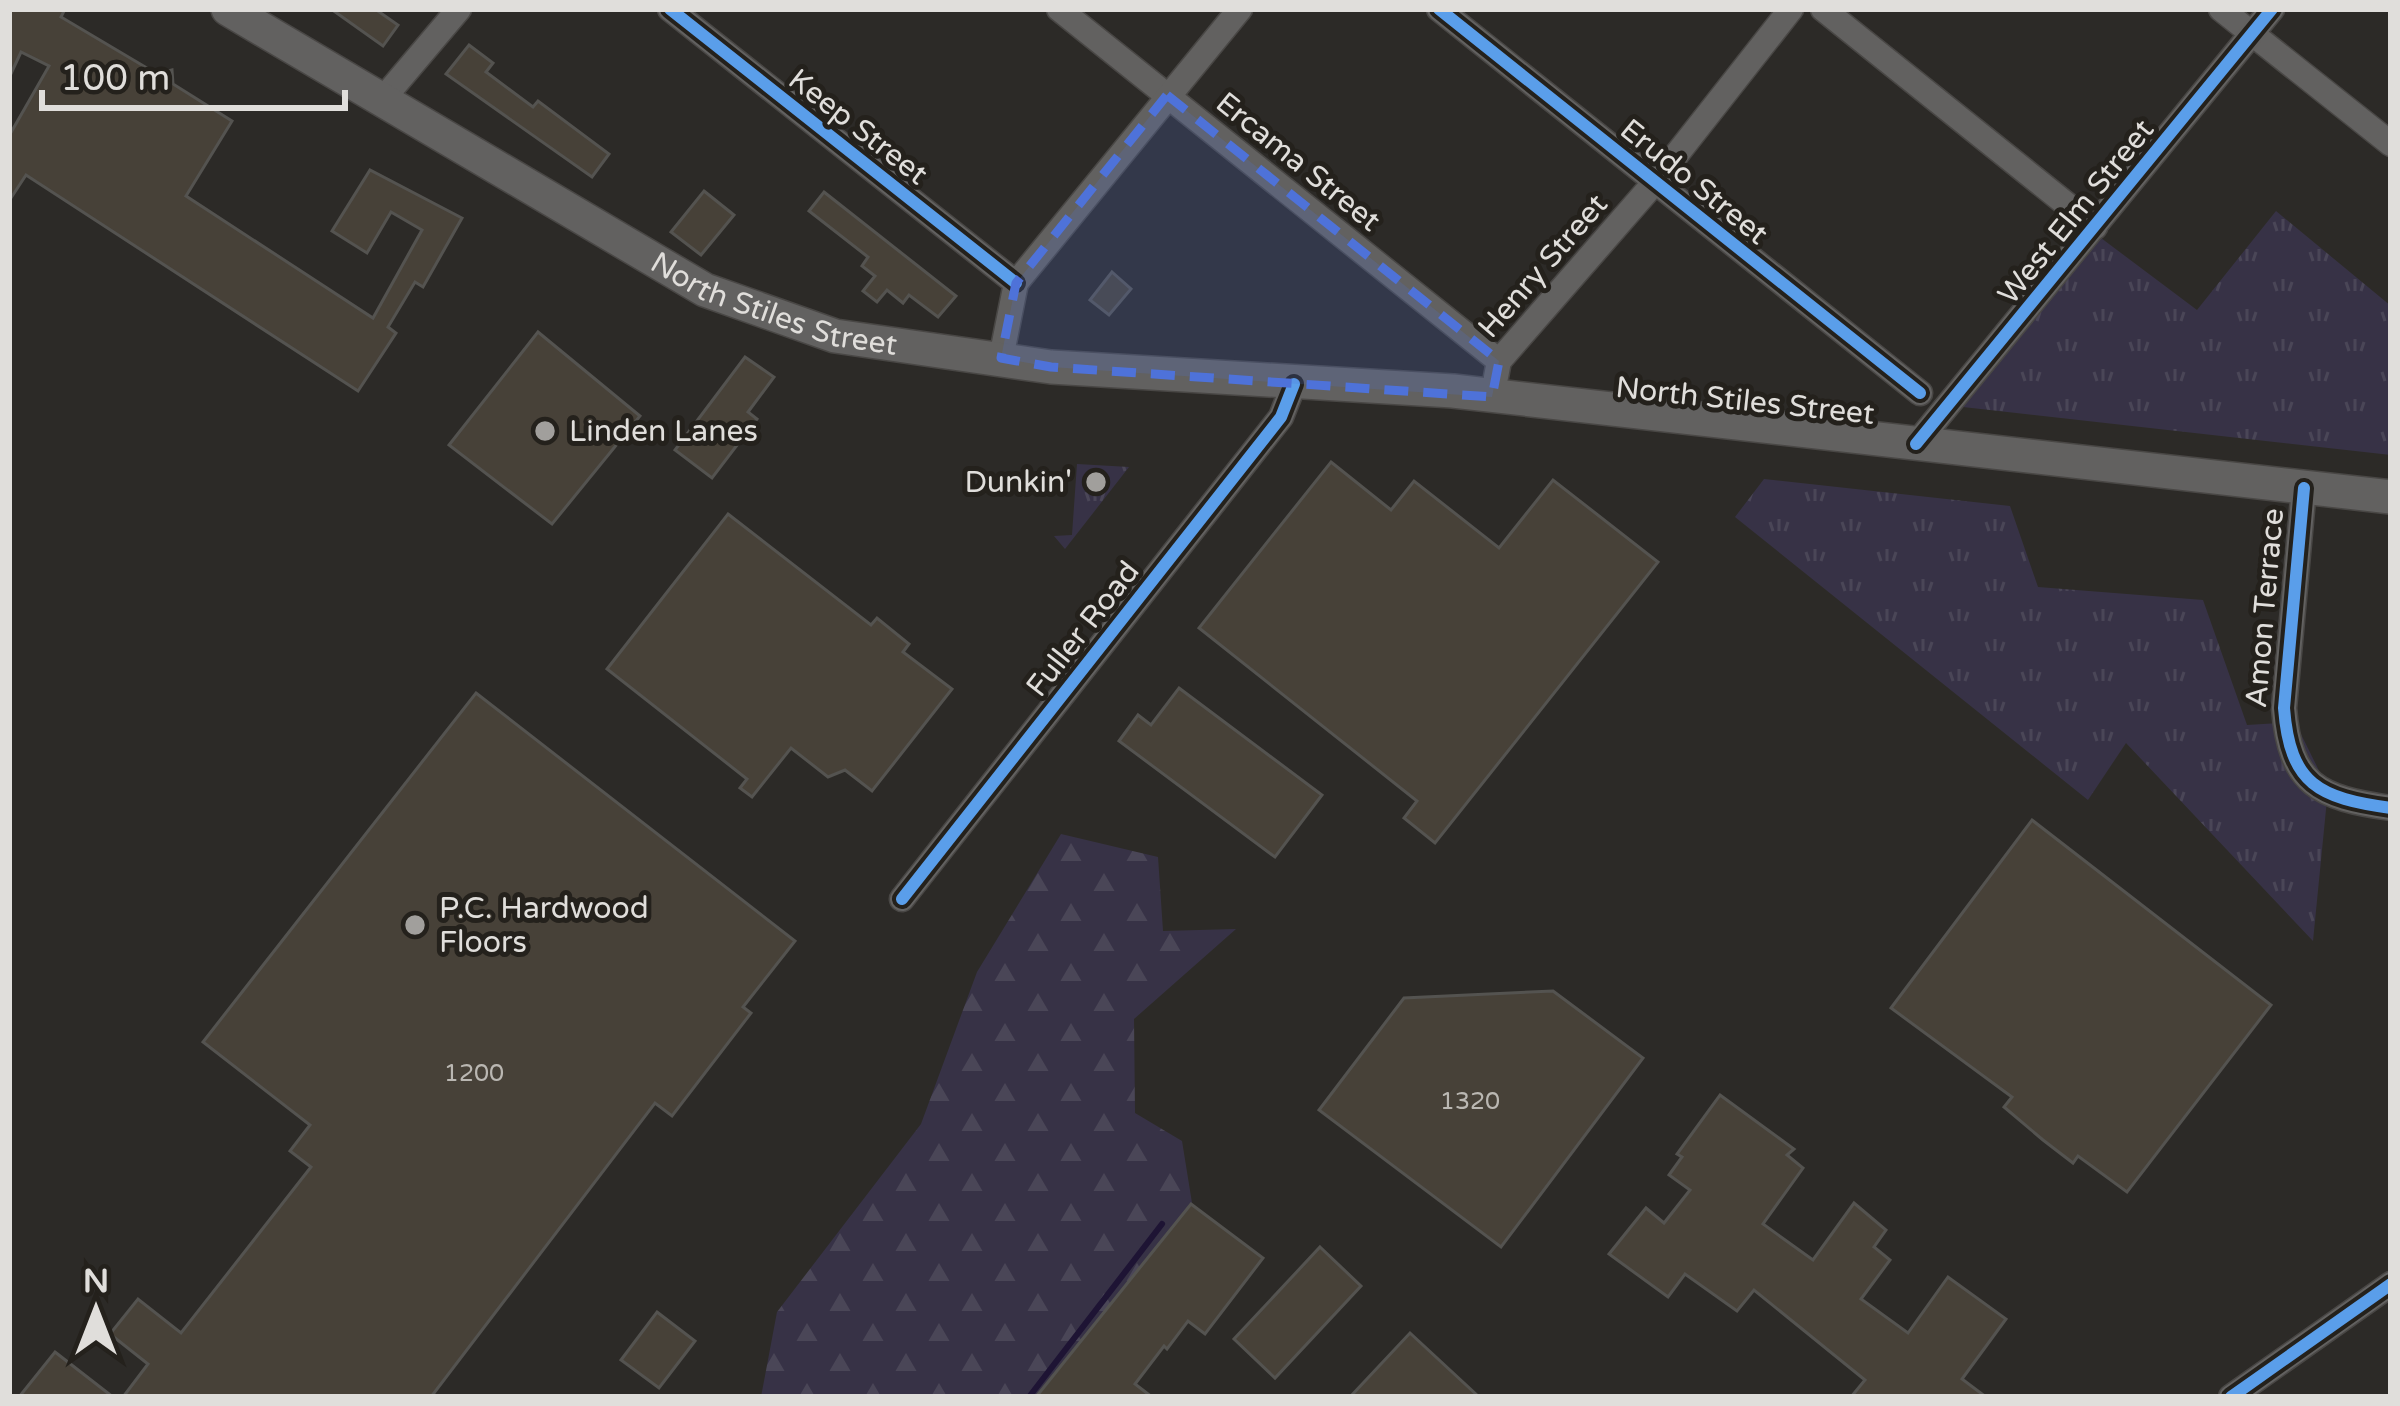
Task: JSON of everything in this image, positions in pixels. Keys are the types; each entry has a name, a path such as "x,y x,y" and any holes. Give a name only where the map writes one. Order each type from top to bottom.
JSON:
{"main road":[{"name":"North Stiles Street","path":"229,9 705,290 835,336 1001,358 1492,397 2391,497"}],"street":[{"path":"382,100 458,9"},
{"name":"Keep Street","path":"670,9 1016,284"},
{"name":"Ercama Street","path":"1059,9 1499,361"},
{"path":"1001,358 1016,284 1240,9"},
{"name":"Erudo Street","path":"1439,9 1920,393"},
{"name":"Henry Street","path":"1492,397 1499,361 1655,182 1791,9"},
{"path":"1823,9 2095,227"},
{"path":"2221,9 2391,144"},
{"name":"West Elm Street","path":"1916,445 2272,9"},
{"name":"Fuller Road","path":"902,899 1281,417 1294,384"},
{"name":"Amon Terrace","path":"2304,488 2284,708 2287,742 2300,774 2320,792 2391,808"},
{"path":"2231,1397 2391,1284"}],"highlighted area":[{"path":"1167,95 1499,361 1492,397 1051,367 1001,358 1002,329 1016,283"}],"green space":[{"path":"2276,211 2391,306 2391,455 1963,407 2097,235 2197,310"},
{"path":"1077,464 1129,467 1065,549 1054,536 1072,535"},
{"path":"1764,479 2010,506 2038,587 2203,600 2247,725 2295,722 2328,789 2313,941 2126,743 2088,800 1735,517"},
{"path":"1061,834 1158,857 1163,931 1236,929 1134,1019 1135,1113 1182,1141 1192,1203 1038,1397 761,1397 777,1312 921,1124 977,972"}],"building":[{"path":"9,9 65,9 61,17 157,74 172,70 173,84 232,121 186,196 373,318 422,230 391,212 367,253 332,231 370,170 462,218 423,287 415,282 388,327 396,333 358,391 26,175 9,201 9,136 49,66 21,52 9,78"},
{"path":"331,9 375,9 398,25 383,46"},
{"path":"469,45 493,63 486,72 533,107 538,101 609,154 592,177 446,74"},
{"path":"704,191 734,215 701,255 671,232"},
{"path":"824,192 956,296 938,317 909,295 903,303 887,290 877,302 863,291 875,276 862,266 868,257 809,211"},
{"path":"1112,272 1131,289 1109,315 1090,300"},
{"name":"Linden Lanes","path":"538,332 640,416 552,524 449,445"},
{"path":"745,357 774,377 748,412 757,419 712,478 675,450"},
{"path":"1331,462 1391,510 1414,481 1499,548 1553,480 1658,562 1435,843 1404,818 1417,801 1199,628"},
{"path":"728,514 871,625 877,618 909,644 903,652 952,689 872,791 845,770 828,777 791,748 752,797 740,788 747,779 607,669"},
{"path":"1179,688 1322,795 1275,857 1119,741 1138,715 1151,725"},
{"path":"476,693 795,941 743,1007 751,1013 672,1116 655,1103 431,1397 123,1397 148,1364 110,1334 138,1299 181,1333 311,1167 290,1151 310,1125 203,1042"},
{"path":"2032,820 2271,1005 2127,1192 2078,1156 2073,1163 2043,1140 2004,1107 2012,1097 1891,1008"},
{"path":"1553,991 1643,1058 1501,1247 1319,1110 1404,998"},
{"path":"1720,1095 1794,1149 1787,1155 1803,1168 1763,1224 1813,1260 1854,1203 1886,1230 1874,1247 1890,1260 1861,1299 1908,1333 1948,1277 2006,1319 1962,1379 1986,1397 1851,1397 1865,1380 1754,1290 1737,1311 1685,1274 1668,1297 1609,1254 1646,1208 1664,1223 1690,1190 1669,1175 1682,1157 1677,1154"},
{"path":"1191,1204 1263,1258 1205,1334 1188,1321 1167,1349 1164,1346 1135,1384 1152,1397 1036,1397"},
{"path":"1320,1247 1361,1286 1275,1378 1234,1339"},
{"path":"657,1312 695,1341 659,1388 621,1360"},
{"path":"1410,1333 1479,1397 1350,1397"},
{"path":"55,1352 113,1397 19,1397"}],"waterway":[{"path":"1029,1397 1162,1224"}],"cycle path":[{"path":"670,9 1016,283"},
{"path":"1439,9 1920,393"},
{"path":"1916,444 2272,9"},
{"path":"902,899 1281,417 1294,384"},
{"path":"2304,488 2284,708 2287,734 2293,755 2313,783 2345,799 2391,808"},
{"path":"2231,1397 2391,1284"}],"place":[{"name":"Linden Lanes","path":"545,431"},
{"name":"Dunkin'","path":"1096,482"},
{"name":"P.C. Hardwood Floors","path":"415,925"}]}
